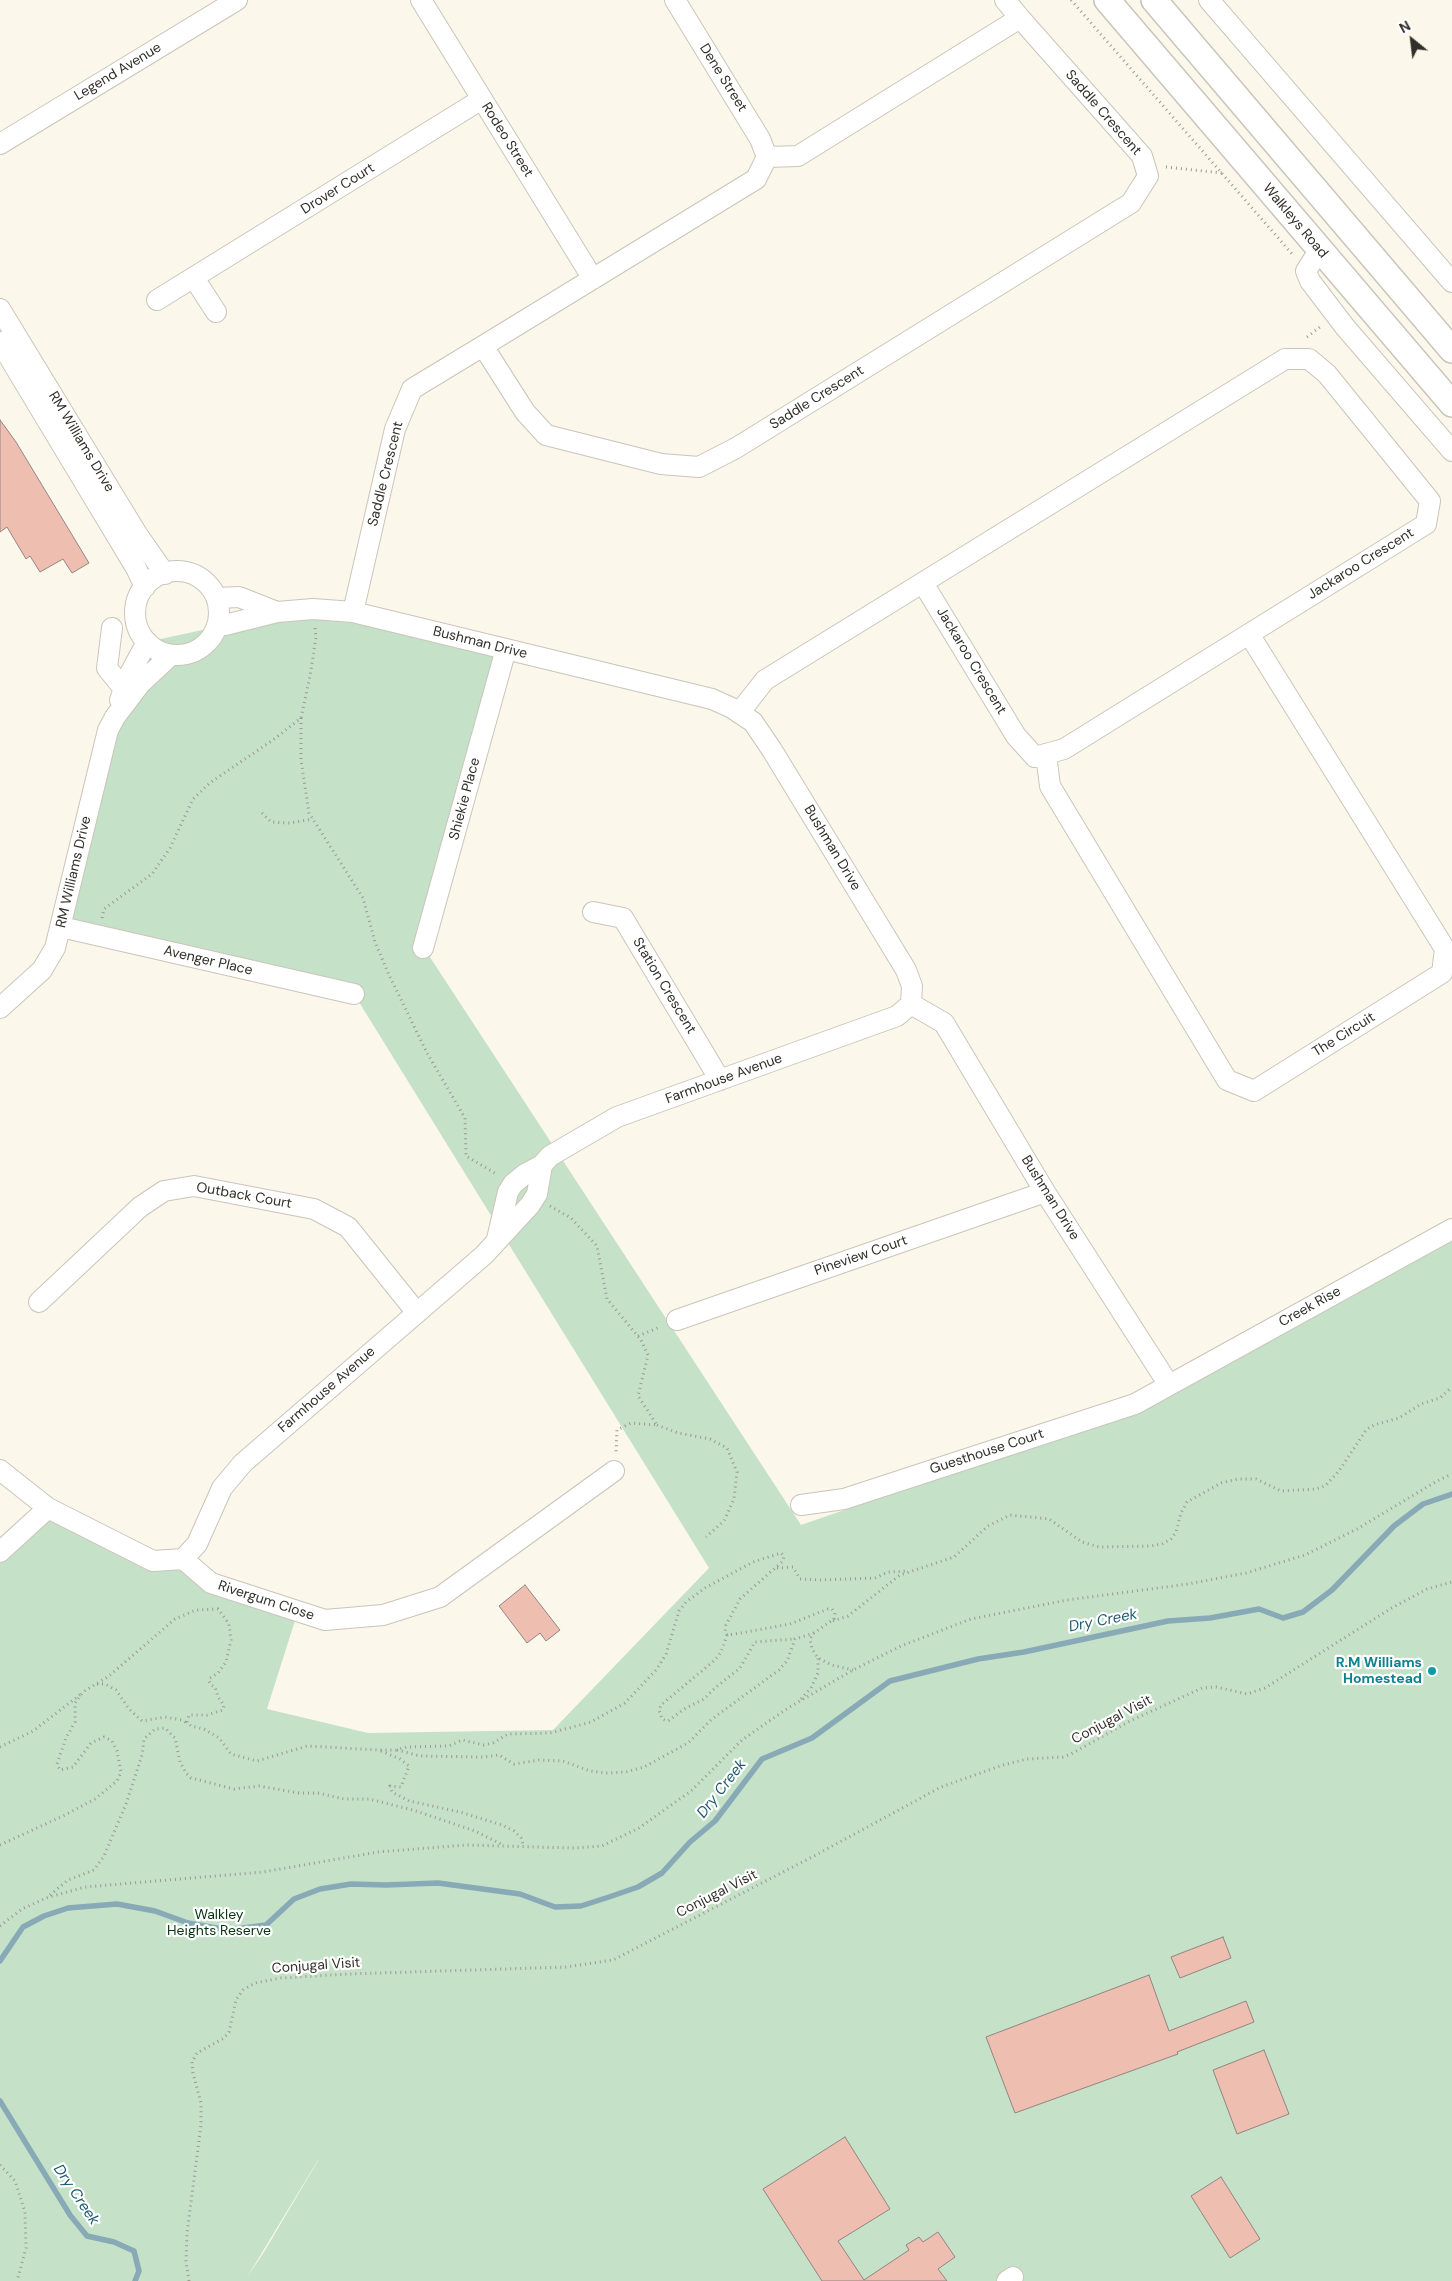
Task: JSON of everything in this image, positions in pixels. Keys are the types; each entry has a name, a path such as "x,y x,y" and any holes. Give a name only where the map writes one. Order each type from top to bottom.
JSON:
{"main road":[{"name":"Walkleys Road","path":"1107,0 1452,404"},
{"path":"1154,0 1452,350"}],"street":[{"name":"Legend Avenue","path":"0,144 237,0"},
{"name":"Rodeo Street","path":"421,0 593,279"},
{"name":"Dene Street","path":"675,0 760,138 767,157"},
{"name":"Saddle Crescent","path":"483,346 525,412 546,435 670,465 699,466 736,448 1131,203 1148,176 1142,156 1005,0"},
{"name":"Walkleys Road","path":"1117,0 1139,37"},
{"path":"1209,0 1452,282"},
{"path":"767,157 798,156 1020,18"},
{"name":"Drover Court","path":"157,300 482,99"},
{"name":"Saddle Crescent","path":"353,612 395,429 412,389 756,179 767,157"},
{"path":"1320,249 1306,271 1310,281 1345,327 1452,451"},
{"path":"194,278 216,312"},
{"name":"RM Williams Drive","path":"0,309 137,534 165,574"},
{"name":"RM Williams Drive","path":"0,342 136,568 145,588"},
{"name":"Jackaroo Crescent","path":"739,713 765,680 923,582 1285,359 1309,359 1327,374 1430,501 1426,524 1064,749 1035,757 1016,736 923,582"},
{"path":"181,572 199,578 210,586 219,605 218,625 207,643 198,650 186,654 171,654 153,648 141,634 136,611 137,602 145,588 157,577 181,572"},
{"name":"Bushman Drive","path":"217,598 238,597 277,612"},
{"name":"Bushman Drive","path":"218,625 225,626 277,612 313,608 353,612 712,699 753,722 906,970 912,986 911,1004 944,1023 1045,1192 1169,1385"},
{"path":"112,628 107,668 123,688"},
{"name":"The Circuit","path":"1046,754 1050,786 1227,1080 1254,1092 1442,973 1445,949 1249,634"},
{"name":"RM Williams Drive","path":"0,1008 42,970 55,948 62,927 106,738 115,717 123,688 147,642"},
{"name":"Shiekie Place","path":"424,948 506,649"},
{"name":"RM Williams Drive","path":"115,717 140,684 171,654"},
{"name":"Station Crescent","path":"593,912 623,918 720,1080"},
{"name":"Avenger Place","path":"62,927 354,994"},
{"name":"Farmhouse Avenue","path":"513,1184 525,1174 542,1165 550,1156 617,1117 897,1016 911,1004"},
{"name":"Farmhouse Avenue","path":"183,1559 197,1544 222,1488 243,1462 484,1255 530,1205 535,1197 542,1165"},
{"path":"497,1241 508,1192 513,1184"},
{"name":"Outback Court","path":"39,1302 140,1207 164,1191 194,1186 314,1209 348,1227 416,1313"},
{"name":"Pineview Court","path":"677,1320 1045,1192"},
{"name":"Creek Rise","path":"1169,1385 1452,1229"},
{"name":"Guesthouse Court","path":"801,1505 844,1499 1136,1404 1169,1385"},
{"path":"0,1470 48,1508 153,1561 183,1559"},
{"name":"Rivergum Close","path":"183,1559 211,1583 325,1620 383,1615 440,1597 614,1471"},
{"path":"0,1552 48,1508"}],"path":[{"path":"1071,0 1306,271"},
{"path":"1165,167 1222,173"},
{"path":"313,608 316,637 301,718 301,760 310,813 363,898 375,942 389,975 427,1053 465,1118 466,1156 513,1184"},
{"path":"97,936 104,909 152,874 170,848 192,799 211,782 273,740 301,718"},
{"path":"262,812 270,822 290,823 313,818"},
{"path":"535,1197 571,1218 597,1246 607,1299 638,1336 648,1355 638,1396 658,1425"},
{"path":"638,1336 677,1320"},
{"path":"830,1622 848,1616 900,1575 954,1557 988,1526 1010,1516 1049,1519 1082,1542 1099,1547 1121,1548 1162,1544 1171,1539 1176,1532 1181,1513 1187,1502 1221,1483 1238,1479 1256,1479 1281,1491 1316,1489 1325,1486 1339,1471 1366,1430 1374,1425 1399,1418 1421,1404 1440,1398 1452,1387"},
{"path":"614,1471 617,1430 631,1423 658,1425 678,1433 710,1438 727,1448 737,1472 734,1499 724,1521 706,1538"},
{"path":"0,1926 22,1909 46,1898 85,1887 263,1872 378,1852 466,1845 574,1848 602,1846 639,1828 691,1791 742,1740 799,1701 853,1670 901,1646 971,1619 1067,1600 1246,1573 1296,1557 1357,1529 1437,1480 1452,1474"},
{"path":"92,1685 105,1684 111,1686 129,1709 142,1720 165,1718 182,1720 190,1726 204,1729 219,1738 231,1754 257,1761 308,1746 396,1750 408,1747 450,1746 462,1740 484,1745 508,1734 550,1733 591,1722 626,1703 657,1669 666,1654 679,1611 686,1602 705,1588 753,1562 781,1553 784,1556 783,1561 740,1598 726,1625 727,1635 721,1652 715,1660 661,1705 659,1710 662,1719 668,1721 684,1709 704,1699 740,1668 755,1642 796,1639 814,1633 834,1619 835,1613 832,1609 828,1609 790,1624 727,1635"},
{"path":"772,1570 781,1566 793,1567 800,1579 844,1580 875,1578 888,1572 910,1571"},
{"name":"Conjugal Visit","path":"189,2281 186,2261 187,2233 201,2124 201,2103 192,2062 197,2053 224,2038 229,2032 236,2000 243,1990 254,1983 281,1978 367,1973 566,1967 613,1960 814,1856 941,1787 1026,1759 1071,1754 1130,1721 1202,1688 1216,1687 1247,1694 1265,1688 1390,1609 1427,1589 1452,1582"},
{"path":"0,1747 33,1731 92,1685 109,1676 174,1618 196,1610 218,1609 229,1624 230,1651 226,1662 209,1681 215,1687 218,1698 224,1705 223,1710 206,1715 189,1715 186,1718 190,1726"},
{"path":"814,1633 810,1639 812,1649 818,1658 832,1665 853,1670"},
{"path":"396,1750 420,1756 484,1757 499,1755 514,1764 539,1760 563,1761 590,1771 605,1773 626,1772 644,1767 688,1743 712,1719 779,1670 787,1661 796,1639"},
{"path":"799,1701 811,1688 818,1673 818,1658"},
{"path":"0,1845 95,1799 117,1781 121,1772 117,1751 112,1741 104,1737 91,1743 72,1767 60,1770 57,1764 66,1738 75,1722 76,1703 83,1692"},
{"path":"46,1898 68,1880 94,1870 104,1856 126,1804 142,1755 144,1739 155,1729 166,1728 175,1738 180,1762 186,1773 192,1778 234,1789 259,1786 298,1793 318,1793 344,1799 369,1799 413,1810 474,1831 504,1846"},
{"path":"380,1750 400,1759 409,1766 401,1787 390,1786 392,1792 409,1801 460,1812 502,1825 514,1831 524,1846"},
{"path":"0,2165 15,2181 25,2212 26,2248 17,2281"}],"green space":[{"name":"Walkley Heights Reserve","path":"353,612 506,649 424,948 801,1525 1142,1407 1452,1232 1452,2281 0,2281 0,1552 48,1508 166,1560 298,1611 267,1709 368,1733 553,1730 709,1568 354,994 59,937 115,717 147,642 225,625","holes":["319,2159 264,2252 246,2279"]}],"building":[{"path":"0,420 16,442 89,563 72,573 63,559 40,572 30,556 26,559 7,527 0,532"},
{"path":"525,1585 560,1630 546,1641 540,1633 527,1643 499,1606"},
{"path":"1223,1937 1231,1958 1180,1978 1171,1957"},
{"path":"1149,1975 1169,2031 1246,2001 1254,2022 1177,2052 1178,2054 1015,2113 986,2037"},
{"path":"1264,2050 1289,2114 1237,2134 1213,2070"},
{"path":"845,2137 890,2209 838,2241 864,2280 909,2250 906,2245 919,2237 923,2242 938,2232 955,2257 938,2269 947,2281 822,2281 763,2189"},
{"path":"1221,2177 1260,2239 1230,2258 1191,2196"}],"waterway":[{"name":"Dry Creek","path":"0,1961 23,1927 44,1916 68,1908 117,1904 155,1911 188,1923 228,1930 266,1925 294,1899 320,1889 351,1884 438,1883 520,1894 555,1907 581,1906 609,1897 638,1887 662,1873 690,1842 715,1821 762,1759 812,1738 890,1681 978,1659 1024,1652 1168,1621 1210,1618 1259,1609 1283,1618 1303,1612 1332,1590 1394,1526 1423,1504 1452,1494"},
{"name":"Dry Creek","path":"0,2101 70,2215 87,2236 114,2242 134,2251 139,2271 135,2281"}],"place":[{"name":"R.M Williams Homestead","path":"1432,1671"}]}
